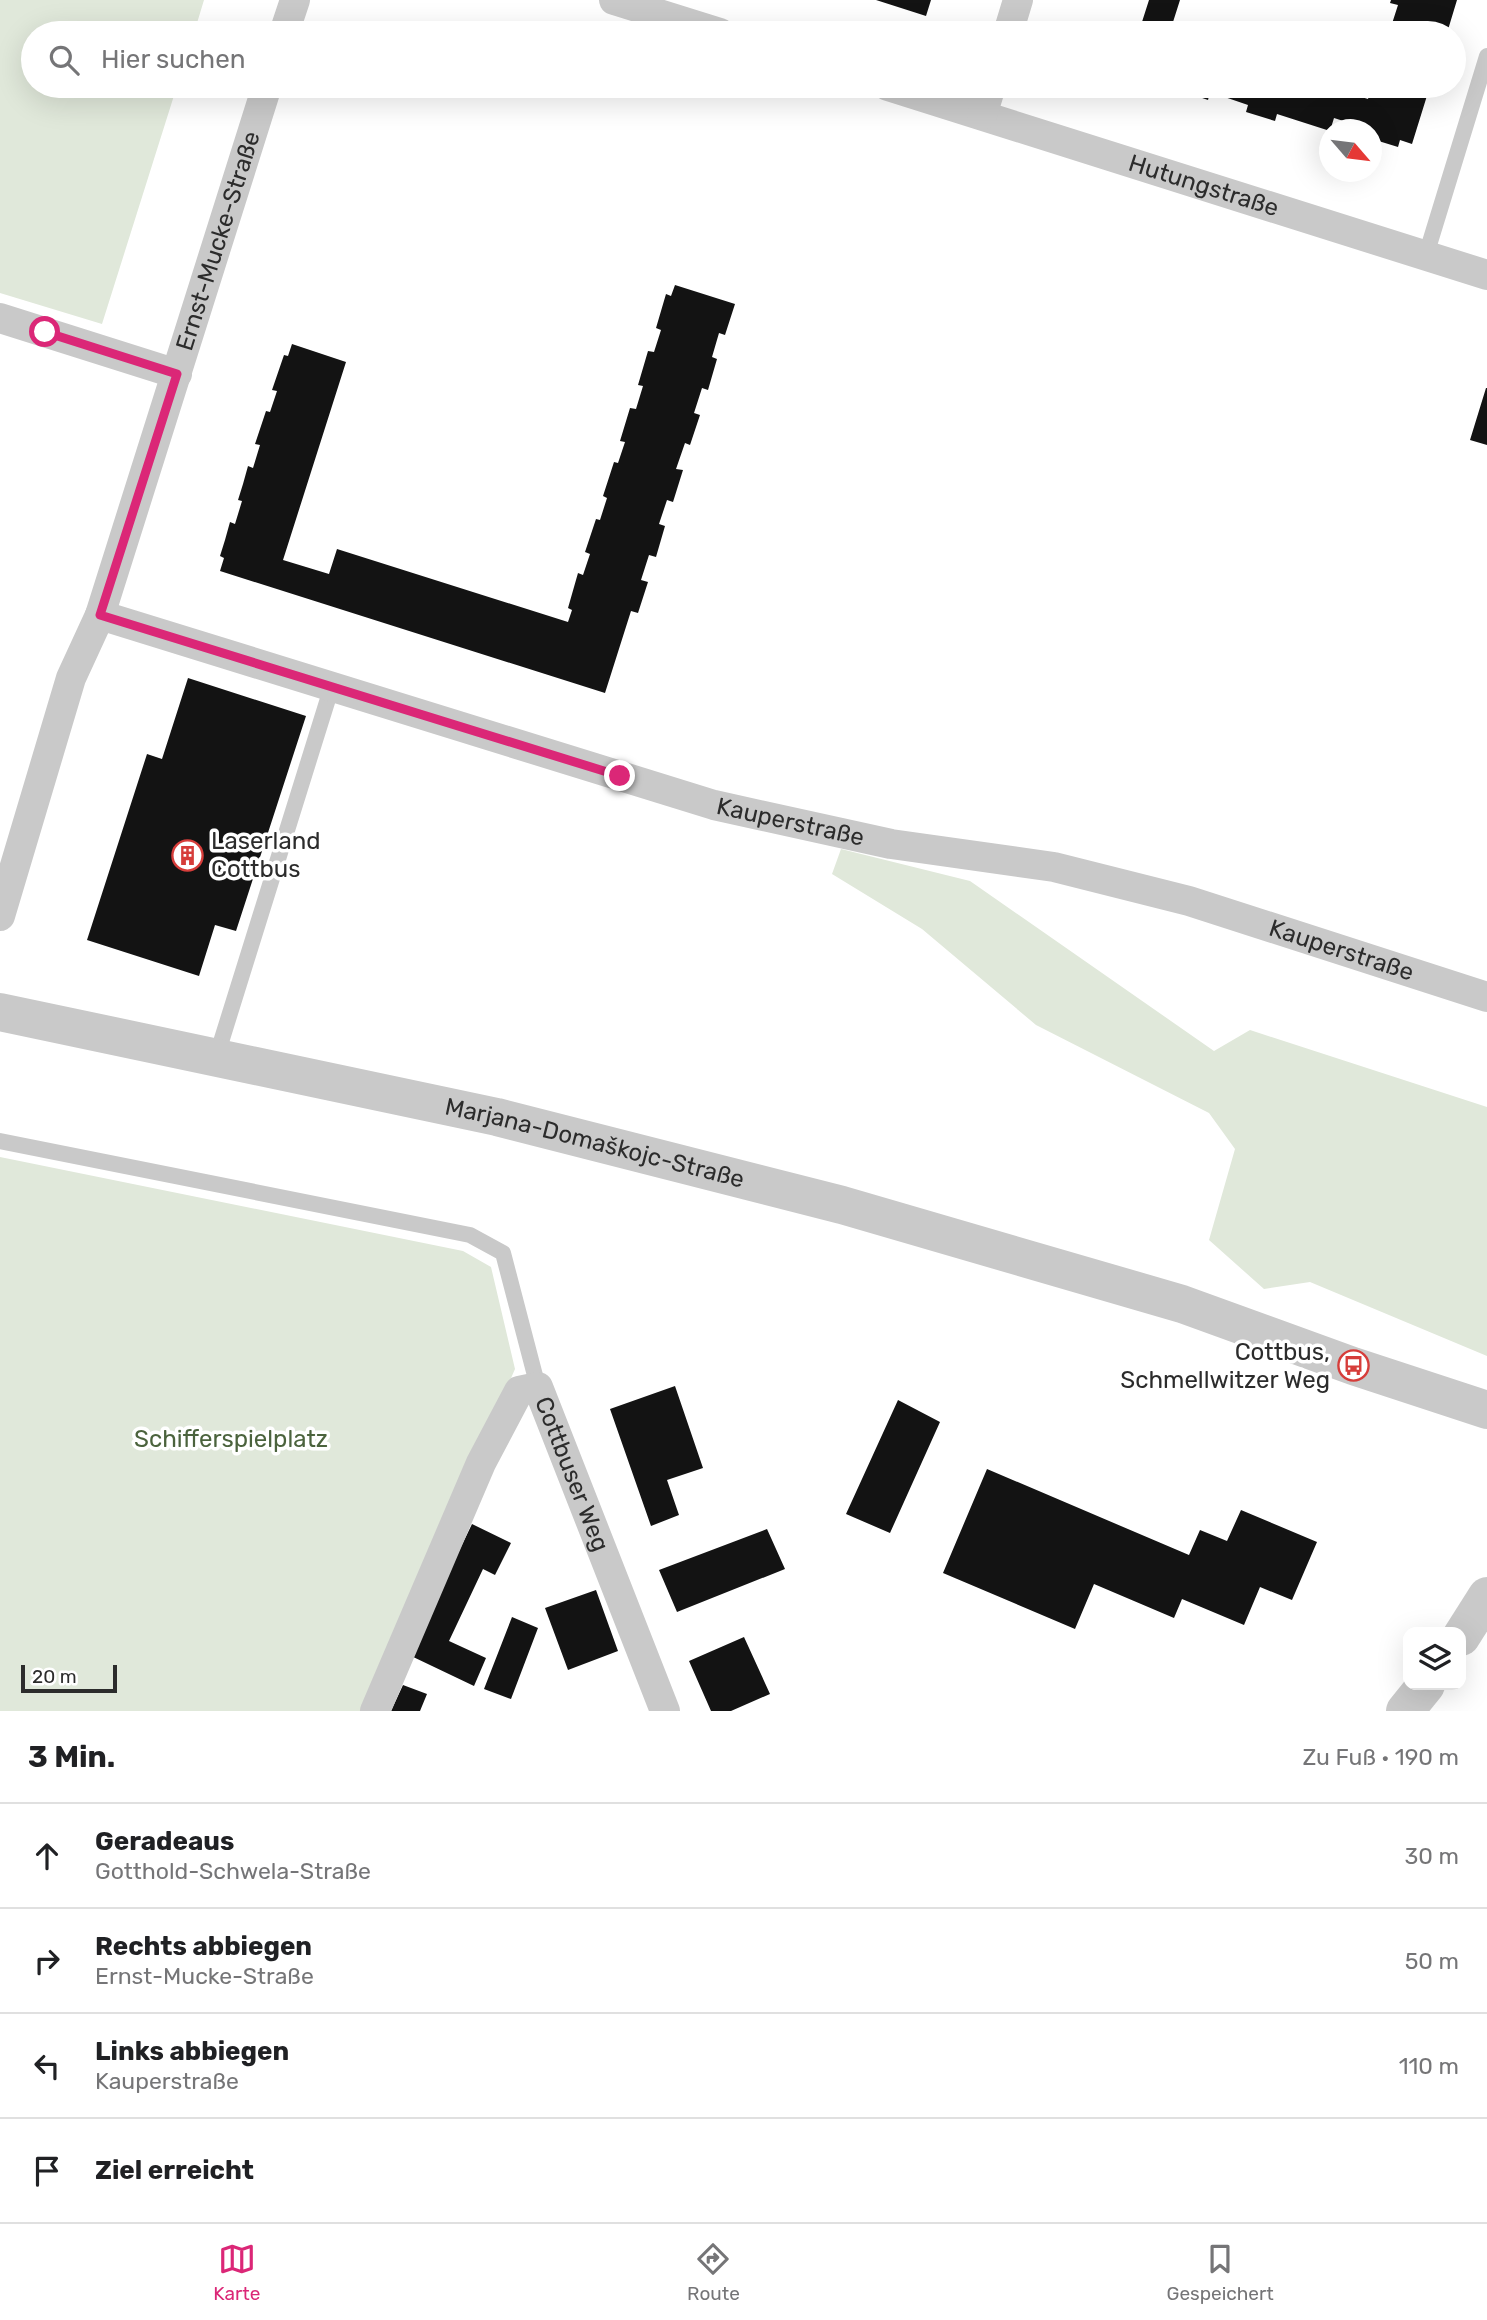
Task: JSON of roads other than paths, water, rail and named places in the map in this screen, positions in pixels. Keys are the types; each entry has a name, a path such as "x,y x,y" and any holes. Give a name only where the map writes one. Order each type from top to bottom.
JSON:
{"street":[{"path":"288,21 295,0"},
{"path":"614,0 681,21"},
{"path":"1012,21 1018,0"},
{"name":"Ernst-Mucke-Straße","path":"0,915 71,678 100,615 264,98"},
{"name":"Hutungstraße","path":"927,98 1487,275"},
{"path":"982,115 987,98"},
{"path":"0,318 177,374"},
{"name":"Kauperstraße","path":"100,615 714,805 891,844 1067,870 1189,901 1487,997"},
{"name":"Marjana-Domaškojc-Straße","path":"0,1012 510,1120 842,1205 1182,1304 1353,1366 1487,1410"},
{"name":"Cottbuser Weg","path":"376,1711 481,1462 519,1391 538,1387 665,1711"},
{"path":"1466,1629 1487,1596"},
{"path":"1405,1711 1422,1690"}],"lane":[{"path":"1426,255 1487,56"},
{"path":"216,1058 332,686"},
{"path":"0,1141 470,1235 503,1253 538,1387"}],"place":[{"name":"Laserland Cottbus","path":"188,855"},
{"name":"Cottbus, Schmellwitzer Weg","path":"1353,1366"}],"park label":[{"name":"Schifferspielplatz","path":"231,1439"}]}
